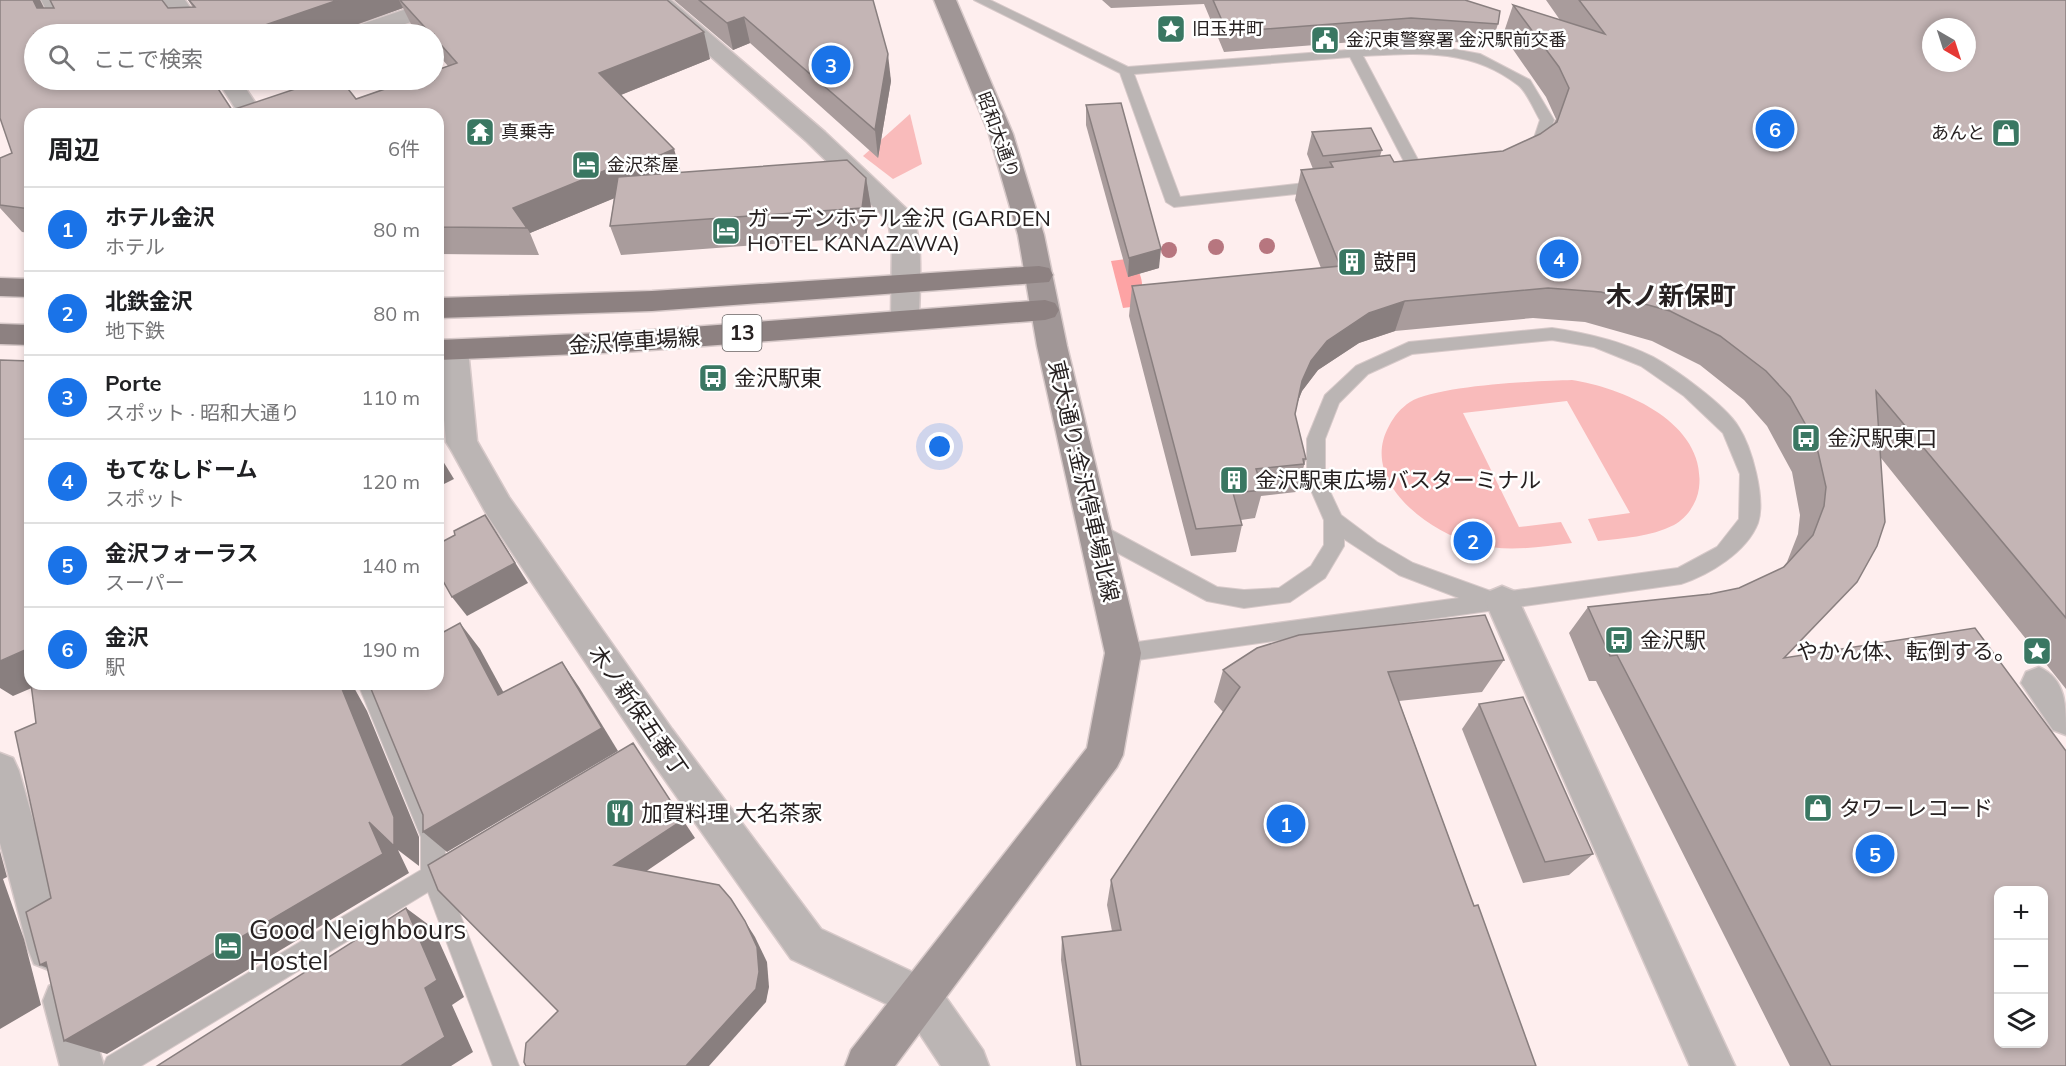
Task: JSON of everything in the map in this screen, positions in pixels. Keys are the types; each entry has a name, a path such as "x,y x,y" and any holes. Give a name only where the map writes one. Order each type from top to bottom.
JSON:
{"main road":[{"name":"昭和大通り","path":"945,0 1000,134 1031,235 1045,310"},
{"name":"金沢停車場線","path":"444,308 652,301 1039,275"},
{"path":"0,287 24,288"},
{"name":"金沢停車場線","path":"446,350 625,342 1045,310"},
{"name":"東大通り;金沢停車場北線","path":"1045,310 1123,653"},
{"path":"0,334 24,335"},
{"path":"867,1066 1104,755 1123,653"}],"street":[{"path":"174,0 191,24"},
{"path":"384,24 454,0"},
{"path":"658,0 816,137 901,218 905,244 905,320"},
{"path":"233,90 243,108"},
{"name":"木ノ新保五番丁","path":"446,350 462,442 498,506 649,747 806,944 921,998"},
{"path":"1502,601 1713,1066"},
{"path":"2039,683 2066,718"},
{"path":"0,771 82,1066"},
{"path":"921,998 967,1066"}],"lane":[{"path":"47,0 60,24"},
{"path":"980,0 1126,71 1426,48 1480,58 1525,82 1547,120 1538,147 1515,157"},
{"path":"1354,53 1423,175 1395,178"},
{"path":"1126,71 1174,202 1340,184"},
{"path":"93,90 102,108"},
{"path":"1095,531 1214,595 1244,599 1283,596 1318,572 1334,546 1334,520 1316,481 1316,439 1331,400 1362,370 1409,348 1552,334 1597,341 1656,368 1690,391 1731,429 1749,474 1749,521 1724,553 1681,576 1123,653"},
{"path":"1334,520 1367,548 1405,571 1449,589 1502,601"},
{"path":"371,690 432,837 433,875 506,1066"},
{"path":"116,1066 474,851"}],"shaded area":[{"path":"910,114 922,164 893,179 863,156"},
{"path":"1126,259 1140,274 1142,292 1139,306 1123,308 1111,261"},
{"path":"1572,380 1592,384 1637,400 1658,412 1676,427 1690,444 1698,465 1699,488 1694,504 1679,522 1646,535 1598,541 1588,519 1630,513 1567,401 1463,413 1519,527 1561,522 1572,543 1497,548 1472,543 1454,537 1418,515 1402,500 1390,484 1383,465 1382,446 1393,419 1410,402 1424,396 1464,388"}],"building":[{"path":"0,0 33,0 37,8 54,8 50,0 162,0 168,8 195,7 189,0 338,0 268,24 24,24 24,90 219,90 231,108 24,108 24,208 0,205 0,158 12,153 0,118"},
{"path":"400,0 667,0 704,32 599,73 674,149 620,173 621,164 513,208 527,228 444,227 444,108 238,108 292,90 349,90 356,99 382,90 444,90 444,68 457,63 444,48 444,24 422,24"},
{"path":"699,0 873,0 888,54 875,130 744,17 727,23"},
{"path":"1213,0 1465,0 1500,11 1498,24 1411,18 1227,32"},
{"path":"1579,0 2066,0 2066,618 1876,391 1885,522 1877,546 1857,582 1784,658 1975,628 2066,751 2066,1066 1831,1066 1617,655 1610,656 1588,607 1710,594 1739,588 1784,567 1813,535 1824,506 1826,487 1816,443 1790,397 1766,371 1720,336 1670,311 1601,292 1548,288 1405,301 1369,313 1327,341 1311,361 1302,381 1295,414 1306,459 1303,459 1304,464 1256,469 1263,490 1233,493 1242,525 1196,529 1132,286 1340,266 1301,170 1333,167 1330,162 1390,155 1394,162 1503,151 1540,134 1557,122 1569,88 1559,67 1513,5 1605,34"},
{"path":"1121,103 1161,249 1129,258 1086,105"},
{"path":"1371,128 1382,150 1323,156 1312,132"},
{"path":"847,160 866,178 862,208 610,226 618,177"},
{"path":"0,360 24,361 24,650 0,661"},
{"path":"485,515 515,563 452,597 444,583 444,541 455,535 454,531"},
{"path":"1485,615 1504,660 1388,672 1474,906 1478,905 1536,1066 1081,1066 1062,937 1121,930 1111,880 1240,687 1223,670 1257,648 1299,635"},
{"path":"460,623 498,695 562,662 602,728 423,832 423,815 371,690 444,690 444,632"},
{"path":"32,690 342,690 394,817 394,846 369,822 383,854 64,1041 46,962 40,965 26,912 51,898 15,732 36,723"},
{"path":"1523,697 1593,854 1545,862 1479,704"},
{"path":"633,743 683,820 614,865 719,885 745,921 757,947 759,972 756,989 686,1066 526,1066 524,1062 526,1043 558,1011 438,890 428,865"},
{"path":"406,908 437,980 425,988 445,1037 401,1066 157,1066"}],"place":[{"name":"旧玉井町","path":"1171,29"},
{"name":"金沢東警察署 金沢駅前交番","path":"1325,40"},
{"name":"Porte","path":"831,65"},
{"name":"金沢","path":"1775,129"},
{"name":"真乗寺","path":"480,132"},
{"name":"あんと","path":"2006,133"},
{"name":"金沢茶屋","path":"586,165"},
{"name":"ガーデンホテル金沢 (GARDEN HOTEL KANAZAWA)","path":"726,231"},
{"name":"もてなしドーム","path":"1559,259"},
{"name":"鼓門","path":"1352,262"},
{"name":"金沢駅東","path":"713,378"},
{"name":"金沢駅東口","path":"1806,438"},
{"name":"金沢駅東広場バスターミナル","path":"1234,480"},
{"name":"北鉄金沢","path":"1473,541"},
{"name":"金沢駅","path":"1619,640"},
{"name":"やかん体、転倒する。","path":"2037,651"},
{"name":"タワーレコード","path":"1818,808"},
{"name":"加賀料理 大名茶家","path":"620,813"},
{"name":"ホテル金沢","path":"1286,824"},
{"name":"金沢フォーラス","path":"1875,854"},
{"name":"Good Neighbours Hostel","path":"228,946"}],"district":[{"name":"木ノ新保町","path":"1671,296"}]}
